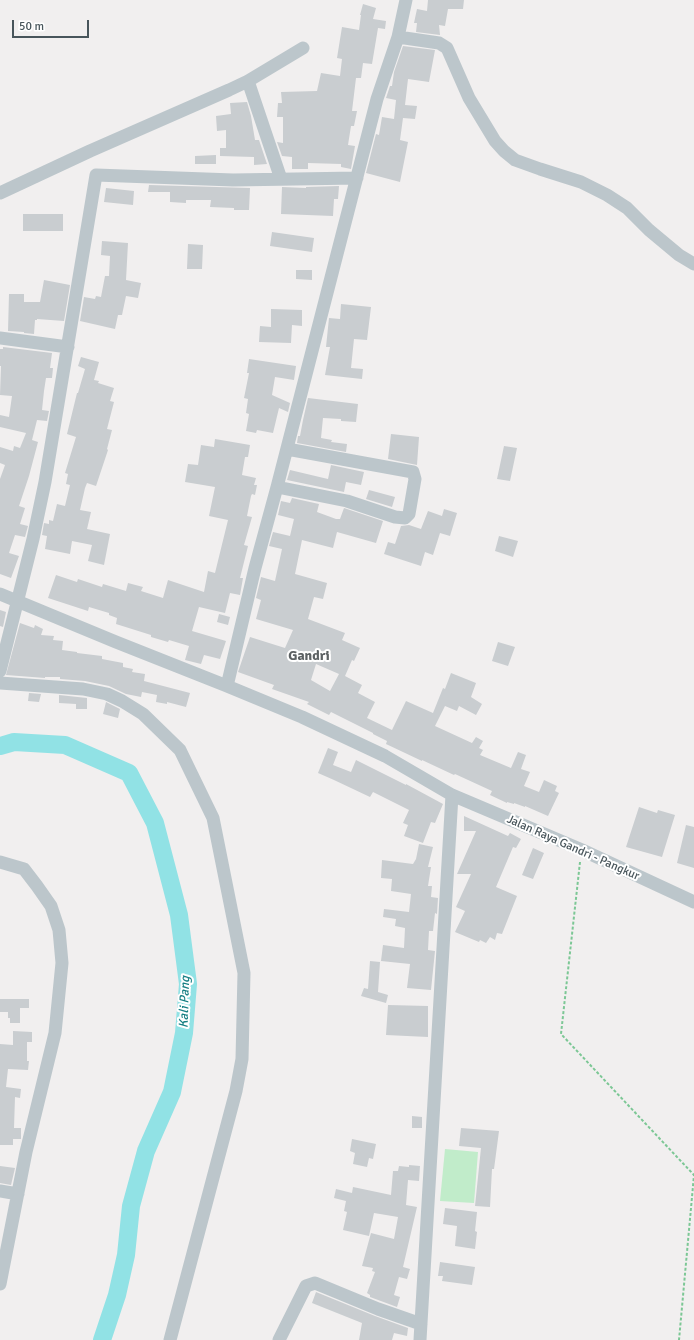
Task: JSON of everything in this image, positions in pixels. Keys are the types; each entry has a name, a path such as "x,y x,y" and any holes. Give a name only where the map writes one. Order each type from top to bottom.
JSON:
{"street":[{"path":"227,686 255,568 377,99 398,37 406,0"},
{"path":"398,37 439,43 447,48 469,98 496,141 504,151 515,160 581,182 607,195 627,208 649,230 679,255 694,264"},
{"path":"0,192 248,81 303,48"},
{"path":"248,81 281,179"},
{"path":"0,671 34,539 68,347 96,175 233,180 357,178"},
{"path":"0,338 68,347"},
{"path":"277,487 347,501 395,517 405,518 409,514 415,479 413,472 287,449"},
{"name":"Jalan Raya Gandri - Pangkur","path":"0,594 18,600 116,642 302,717 385,756 452,795 582,850 694,902"},
{"path":"0,683 82,689 107,694 143,714 180,750 213,818 244,973 242,1058 236,1091 170,1340"},
{"path":"420,1340 452,795"},
{"path":"0,862 24,869 50,906 59,930 62,963 55,1033 26,1152 0,1284"},
{"path":"0,1191 18,1194"},
{"path":"279,1340 306,1286 315,1283 378,1309 421,1324"}],"path":[{"path":"582,850 561,1034 694,1175 679,1340"}],"green space":[{"path":"445,1149 478,1152 474,1203 440,1201"}],"building":[{"path":"428,0 464,0 463,9 448,9 445,26 439,25 440,35 416,32 417,23 414,23 417,9 427,11"},
{"path":"363,4 376,8 373,19 386,21 385,29 378,28 372,64 363,63 361,78 356,78 352,111 357,111 354,126 351,126 348,145 355,146 351,169 341,167 341,164 308,163 308,169 292,169 292,157 282,156 277,142 283,143 283,117 277,117 278,103 282,103 281,92 317,91 321,73 340,76 342,59 337,58 342,27 359,30 360,15"},
{"path":"403,46 435,50 429,82 408,79 405,105 417,106 415,119 403,118 400,140 408,142 400,182 366,173 376,134 379,135 382,117 394,119 396,100 386,98 390,86 392,86 394,72"},
{"path":"247,102 255,140 259,140 267,164 254,165 254,157 220,156 220,148 226,148 226,130 217,131 216,116 231,114 230,103"},
{"path":"216,155 216,164 195,164 195,156"},
{"path":"149,185 250,188 249,210 210,207 211,200 186,200 186,203 170,202 170,192 148,192"},
{"path":"339,186 338,199 334,199 333,216 281,214 282,187 306,188"},
{"path":"106,188 134,191 133,205 104,202"},
{"path":"23,214 63,214 63,231 23,231"},
{"path":"272,232 314,238 312,252 270,246"},
{"path":"102,241 128,243 126,280 141,283 138,298 126,296 122,315 118,315 115,329 80,321 84,297 95,299 96,296 101,297 105,276 109,276 110,256 101,255"},
{"path":"188,244 203,245 202,269 187,269"},
{"path":"296,270 312,270 312,280 296,279"},
{"path":"44,280 70,285 64,321 37,319 35,320 34,334 8,331 9,294 24,294 24,302 40,302"},
{"path":"341,304 371,307 367,340 354,339 351,368 363,369 362,379 325,375 330,347 326,347 329,318 340,319"},
{"path":"271,309 302,310 302,326 292,325 291,343 259,342 260,326 271,327"},
{"path":"3,347 52,353 50,368 53,368 52,378 46,378 44,391 42,410 49,411 47,421 37,420 32,440 38,442 19,506 25,508 20,524 28,526 25,537 15,535 9,553 19,556 11,578 0,574 0,479 5,465 0,463 0,447 13,451 14,446 20,448 26,433 0,427 0,415 9,417 12,396 0,395 0,349 3,349"},
{"path":"81,357 99,362 94,380 99,381 98,383 114,388 110,401 114,402 107,429 112,430 108,450 96,486 87,483 80,510 91,512 87,529 110,534 104,565 88,561 92,545 72,541 70,554 45,549 47,536 42,535 44,523 49,524 49,520 53,521 57,504 65,506 70,485 66,484 68,474 65,473 76,437 67,434 77,393 85,369 78,366"},
{"path":"249,359 296,366 294,380 275,377 272,395 290,403 288,412 279,408 273,433 257,430 256,433 246,431 249,414 246,413 248,399 244,398 249,373 247,373"},
{"path":"308,398 358,404 356,422 323,418 321,438 332,440 331,442 347,444 346,452 297,443 298,436 300,436"},
{"path":"391,434 419,437 417,465 388,459"},
{"path":"215,439 250,445 248,457 245,457 242,475 256,478 254,485 257,485 255,495 252,494 251,496 247,516 252,517 244,545 248,546 240,578 243,578 240,595 230,593 225,613 199,607 192,631 226,641 220,659 204,655 201,664 185,660 189,646 169,640 168,642 151,637 151,635 116,624 117,618 109,615 109,613 89,607 88,611 48,598 56,575 77,582 78,579 102,587 103,584 126,591 128,583 143,587 141,591 163,598 168,580 204,592 208,571 215,573 228,520 209,516 215,487 185,482 188,464 198,465 201,445 214,447"},
{"path":"504,446 517,448 510,481 497,479"},
{"path":"331,465 364,472 361,485 346,482 344,492 287,480 290,470 328,479"},
{"path":"369,490 395,497 392,507 366,499"},
{"path":"292,498 319,504 317,512 336,519 340,519 344,508 383,521 376,543 337,532 333,548 302,540 295,574 327,583 323,599 314,597 308,619 345,633 342,640 360,648 354,661 352,660 345,676 362,685 358,693 375,702 367,718 392,730 406,701 433,713 451,673 476,683 471,697 482,704 476,715 459,706 457,711 445,706 435,726 472,743 476,737 483,741 479,748 483,750 480,755 511,768 518,752 526,755 521,769 530,772 524,786 539,792 544,780 557,786 555,791 559,793 548,816 525,806 507,803 490,795 492,791 386,744 387,741 331,712 329,715 307,704 309,702 272,689 274,685 238,672 250,637 285,648 293,630 256,619 261,600 256,598 261,577 275,581 282,549 269,546 273,532 290,536 294,519 278,515 281,501 290,503","holes":["316,664 339,674 330,691 311,680"]},
{"path":"444,509 457,513 450,536 440,533 433,555 425,552 421,566 384,554 388,542 395,544 401,526 409,525 421,529 428,511 442,516"},
{"path":"499,536 518,541 513,557 495,551"},
{"path":"0,610 6,612 3,627 0,626"},
{"path":"219,614 230,617 228,625 217,622"},
{"path":"20,623 34,628 35,625 43,629 41,635 54,636 53,640 63,641 62,650 102,656 102,659 123,663 123,667 133,669 132,672 145,674 144,681 190,693 186,707 167,702 167,704 156,702 157,695 142,692 141,697 126,694 109,686 85,681 60,679 60,677 45,678 6,675"},
{"path":"498,642 515,647 508,666 492,661"},
{"path":"29,693 41,694 39,702 28,701"},
{"path":"59,695 87,698 87,709 76,709 76,704 59,703"},
{"path":"106,702 120,709 118,718 103,714"},
{"path":"328,748 338,752 333,765 351,772 356,760 443,804 435,823 431,822 423,843 404,836 408,825 403,823 409,810 373,792 370,797 318,773"},
{"path":"639,807 657,813 658,810 675,815 662,857 626,847"},
{"path":"464,816 508,836 510,833 521,839 516,848 513,847 496,887 517,896 502,934 497,933 495,940 490,937 486,943 480,940 479,942 455,932 465,911 456,907 471,874 457,874 476,831 464,831"},
{"path":"686,825 694,827 694,868 677,863"},
{"path":"419,844 433,847 428,867 431,867 428,886 432,886 431,897 438,898 437,914 435,913 433,931 429,931 428,950 435,951 431,990 407,988 410,964 381,961 383,945 404,948 405,928 395,926 396,919 383,917 384,909 409,912 411,894 391,891 392,879 381,878 382,860 413,864 416,859"},
{"path":"533,848 544,853 533,879 522,875"},
{"path":"370,961 380,962 378,992 388,995 386,1003 361,996 364,988 368,989"},
{"path":"0,999 29,999 29,1008 20,1008 20,1023 10,1023 8,1012 0,1012"},
{"path":"388,1005 428,1006 428,1037 386,1035"},
{"path":"13,1031 32,1032 32,1042 27,1042 27,1061 29,1061 28,1070 8,1069 6,1087 21,1089 20,1098 15,1097 14,1128 21,1128 21,1139 13,1139 13,1145 0,1145 0,1044 13,1045"},
{"path":"412,1116 422,1117 422,1128 412,1128"},
{"path":"461,1128 499,1131 494,1169 492,1169 490,1207 475,1206 481,1148 459,1146"},
{"path":"352,1139 376,1144 373,1159 369,1158 367,1167 353,1164 355,1153 350,1151"},
{"path":"409,1165 420,1166 419,1181 408,1180 406,1205 417,1207 403,1267 410,1269 407,1279 399,1277 394,1295 400,1297 397,1307 370,1297 367,1293 375,1272 372,1271 373,1268 362,1266 371,1233 394,1239 398,1217 374,1213 369,1236 343,1230 347,1212 344,1211 346,1201 334,1198 336,1189 352,1193 353,1187 391,1195 393,1171 398,1171 399,1166 409,1167"},
{"path":"0,1166 15,1168 11,1185 0,1183"},
{"path":"445,1208 477,1212 475,1249 455,1246 457,1226 443,1224"},
{"path":"440,1262 475,1267 472,1285 442,1281 443,1276 438,1276"},
{"path":"316,1292 408,1328 407,1336 394,1333 392,1340 359,1340 362,1323 312,1303"}],"waterway":[{"name":"Kali Pang","path":"0,746 14,742 65,745 129,773 155,823 179,915 188,984 184,1033 172,1092 146,1151 131,1206 126,1255 117,1295 102,1340"}],"district":[{"name":"Gandri","path":"309,656"}]}
